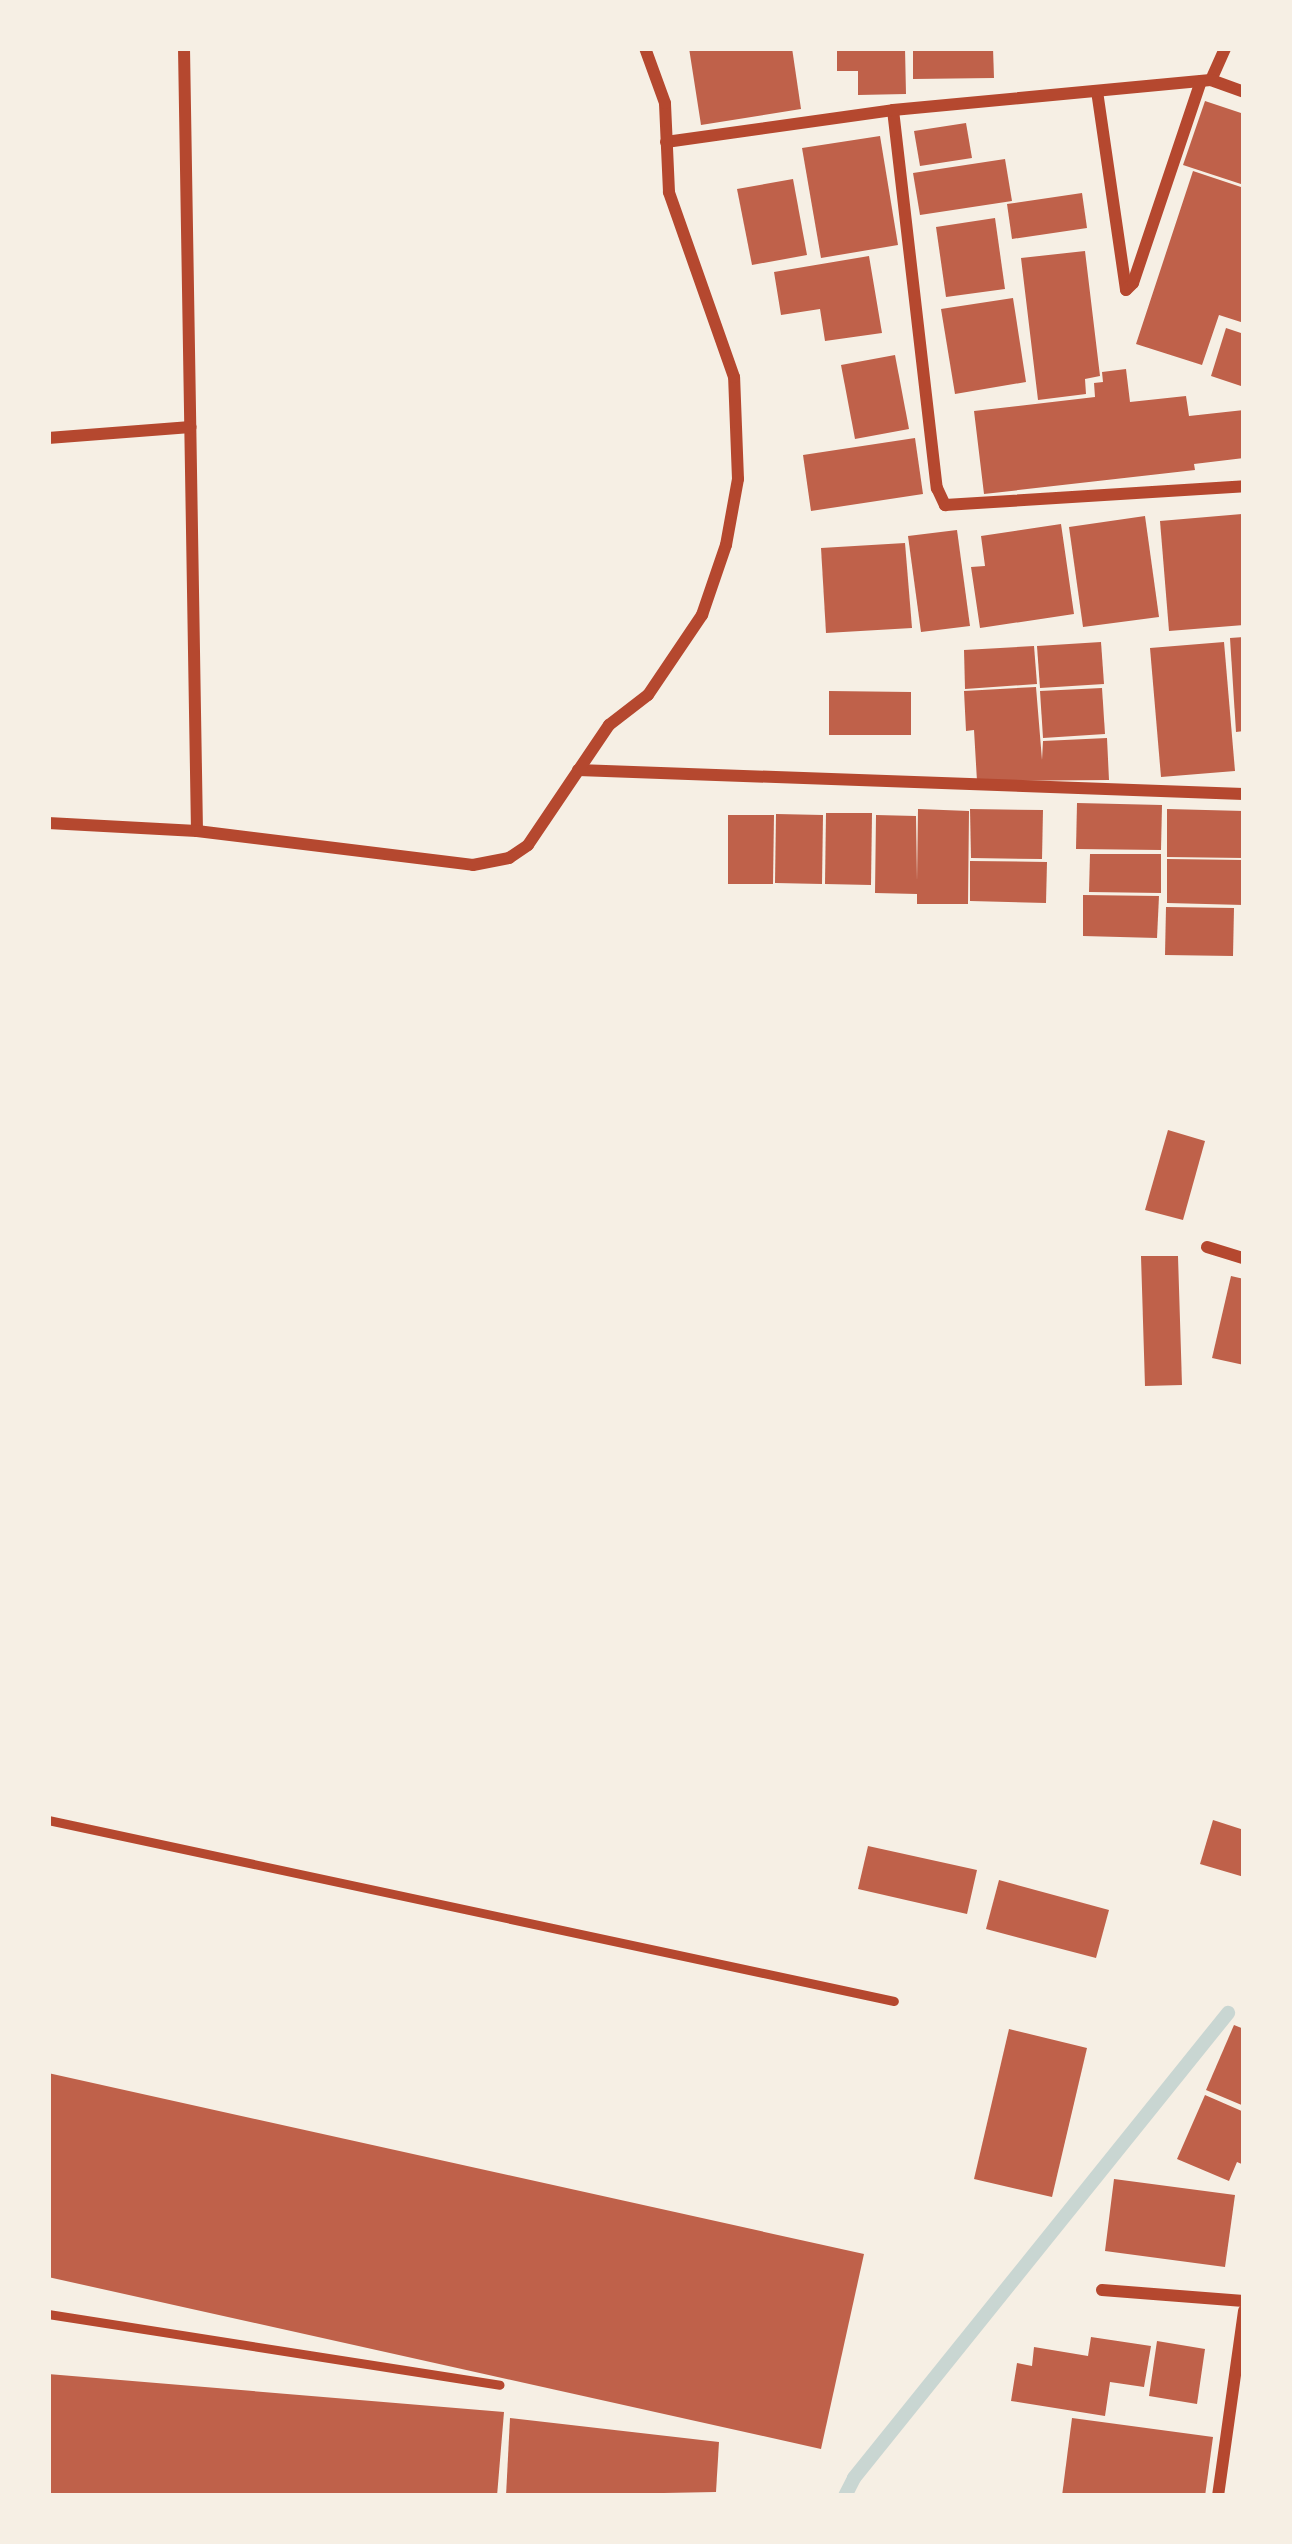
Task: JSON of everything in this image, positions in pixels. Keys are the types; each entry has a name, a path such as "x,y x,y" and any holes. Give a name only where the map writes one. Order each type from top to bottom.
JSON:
{"street":[{"path":"184,48 196,831"},
{"path":"48,823 196,831 473,865 509,858 528,845 609,724 648,695 702,615 726,545 738,479 734,377 669,192 665,104 645,48"},
{"path":"1097,91 1126,290 1133,284 1206,80 1225,48"},
{"path":"666,142 893,110 1206,80 1244,92"},
{"path":"893,110 937,488 945,506 1244,486"},
{"path":"48,438 191,427"},
{"path":"578,770 1244,794"},
{"path":"1207,1247 1244,1258"},
{"path":"1102,2290 1244,2301"},
{"path":"1219,2496 1244,2311"}],"lane":[{"path":"48,1820 894,2000"},
{"path":"48,2314 499,2385"}],"building":[{"path":"689,48 792,48 801,109 701,125"},
{"path":"837,48 905,48 906,94 858,95 858,71 837,71"},
{"path":"913,48 993,48 994,78 913,79"},
{"path":"1205,101 1244,114 1244,185 1183,165"},
{"path":"966,123 972,158 920,166 914,131"},
{"path":"880,136 898,245 821,258 802,148"},
{"path":"1005,159 1012,201 920,215 913,173"},
{"path":"1193,171 1244,188 1244,323 1219,315 1202,365 1136,344"},
{"path":"793,179 807,255 752,265 737,189"},
{"path":"1082,193 1087,228 1012,239 1007,204"},
{"path":"995,218 1005,289 946,297 936,227"},
{"path":"1085,251 1100,376 1085,379 1086,394 1038,400 1021,258"},
{"path":"869,256 882,333 825,341 820,309 781,315 774,272"},
{"path":"1013,298 1026,382 955,394 941,309"},
{"path":"1226,328 1244,334 1244,387 1211,376"},
{"path":"895,355 909,429 855,439 841,365"},
{"path":"1126,369 1130,402 1186,396 1189,416 1244,410 1244,458 1194,464 1195,470 984,494 974,411 1095,397 1094,383 1103,382 1102,372"},
{"path":"915,438 923,494 811,511 803,455"},
{"path":"1242,514 1244,625 1169,631 1160,521"},
{"path":"1145,516 1159,617 1083,627 1069,527"},
{"path":"1061,524 1074,614 980,628 971,567 985,566 981,536"},
{"path":"957,530 970,626 921,632 908,536"},
{"path":"905,543 912,628 826,633 821,548"},
{"path":"1244,637 1244,731 1236,732 1230,638"},
{"path":"1101,642 1104,684 1040,688 1037,646"},
{"path":"1224,642 1235,771 1161,777 1150,648"},
{"path":"1034,646 1037,684 965,689 964,650"},
{"path":"1036,687 1042,760 1043,741 1107,738 1109,780 977,781 974,730 966,731 964,691"},
{"path":"1102,688 1105,734 1043,738 1040,691"},
{"path":"829,691 911,692 911,735 829,735"},
{"path":"1077,803 1162,805 1161,850 1076,849"},
{"path":"918,809 969,811 968,904 917,904 917,894 875,893 876,815 916,816 917,881"},
{"path":"970,809 1043,810 1042,859 971,858"},
{"path":"1167,809 1244,811 1244,858 1167,857"},
{"path":"826,813 872,813 871,885 825,884"},
{"path":"776,814 823,815 822,884 775,883"},
{"path":"728,815 774,815 773,884 728,884"},
{"path":"1090,854 1161,854 1161,893 1089,892"},
{"path":"1167,859 1244,860 1244,905 1167,903"},
{"path":"970,861 1047,862 1046,903 970,901"},
{"path":"1083,895 1159,896 1157,938 1083,936"},
{"path":"1166,907 1234,908 1233,956 1165,955"},
{"path":"1168,1130 1205,1141 1183,1220 1145,1210"},
{"path":"1141,1256 1178,1256 1182,1385 1145,1386"},
{"path":"1231,1276 1244,1279 1244,1365 1212,1358"},
{"path":"1213,1820 1244,1830 1244,1877 1200,1864"},
{"path":"868,1846 977,1870 967,1914 858,1889"},
{"path":"999,1880 1109,1910 1096,1958 986,1929"},
{"path":"1234,2025 1244,2029 1244,2106 1206,2090"},
{"path":"1009,2029 1087,2048 1052,2197 974,2179"},
{"path":"48,2073 864,2254 821,2449 48,2277"},
{"path":"1205,2095 1244,2112 1244,2165 1237,2162 1229,2181 1177,2159"},
{"path":"1114,2179 1235,2195 1225,2267 1105,2251"},
{"path":"1091,2337 1151,2346 1144,2387 1110,2382 1105,2416 1011,2401 1017,2363 1032,2366 1034,2347 1088,2356"},
{"path":"1157,2341 1205,2349 1197,2404 1149,2396"},
{"path":"48,2374 504,2412 497,2496 48,2496"},
{"path":"510,2418 719,2442 716,2492 506,2496"},
{"path":"1072,2418 1213,2437 1205,2496 1062,2496"}],"waterway":[{"path":"845,2496 854,2478 1228,2013"}]}
